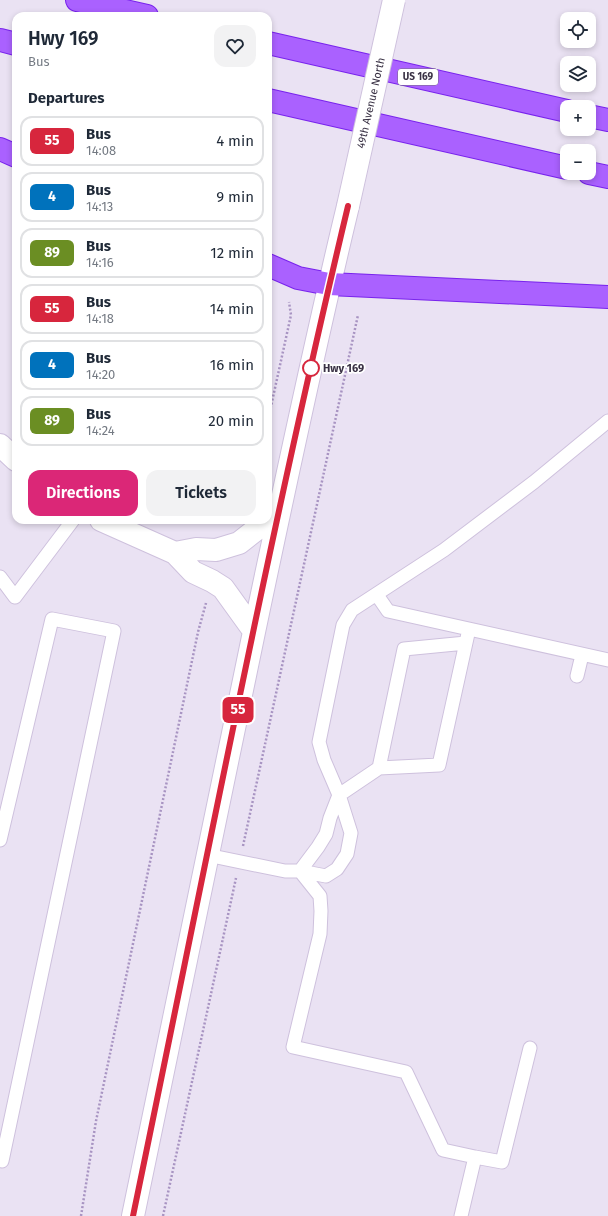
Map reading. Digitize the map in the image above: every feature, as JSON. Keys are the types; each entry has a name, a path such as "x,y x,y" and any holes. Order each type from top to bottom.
{"highway":[{"path":"77,0 130,12"},
{"path":"0,40 12,43"},
{"name":"US 169","path":"272,44 560,109"},
{"path":"272,101 560,166"},
{"path":"596,117 608,120"},
{"path":"0,149 12,154"},
{"path":"596,174 608,177"},
{"path":"272,268 298,278 329,284 608,297"}],"street":[{"name":"49th Avenue North","path":"272,514 348,206 394,0"},
{"path":"0,445 12,456"},
{"path":"110,524 175,554 193,572 223,588 254,631"},
{"path":"175,554 196,549 216,550 239,543 263,524"},
{"name":"49th Avenue North","path":"133,1216 254,631 270,524"}],"lane":[{"path":"207,855 286,871 300,871 326,876 337,869 347,854 350,833 339,795 324,760 319,742 343,625 352,610 429,561 534,482 608,421"},
{"path":"0,577 15,597 70,524"},
{"path":"377,595 388,611 608,660"},
{"path":"0,840 52,619 114,631 4,1153 2,1161 0,1160"},
{"path":"300,871 326,834 330,818 339,795 379,768 439,765 469,629"},
{"path":"379,768 404,649 466,643"},
{"path":"577,676 582,655"},
{"path":"300,871 320,896 321,911 320,934 293,1047 406,1072 443,1150 502,1162 530,1048"},
{"path":"462,1216 475,1157"}],"path":[{"path":"272,402 291,315 289,302"},
{"path":"164,1216 358,314"},
{"path":"81,1216 96,1121 198,632 212,581"}],"bus line":[{"name":"55","path":"133,1216 278,519 329,284 348,206"}],"place":[{"name":"Hwy 169","path":"311,368"}]}
